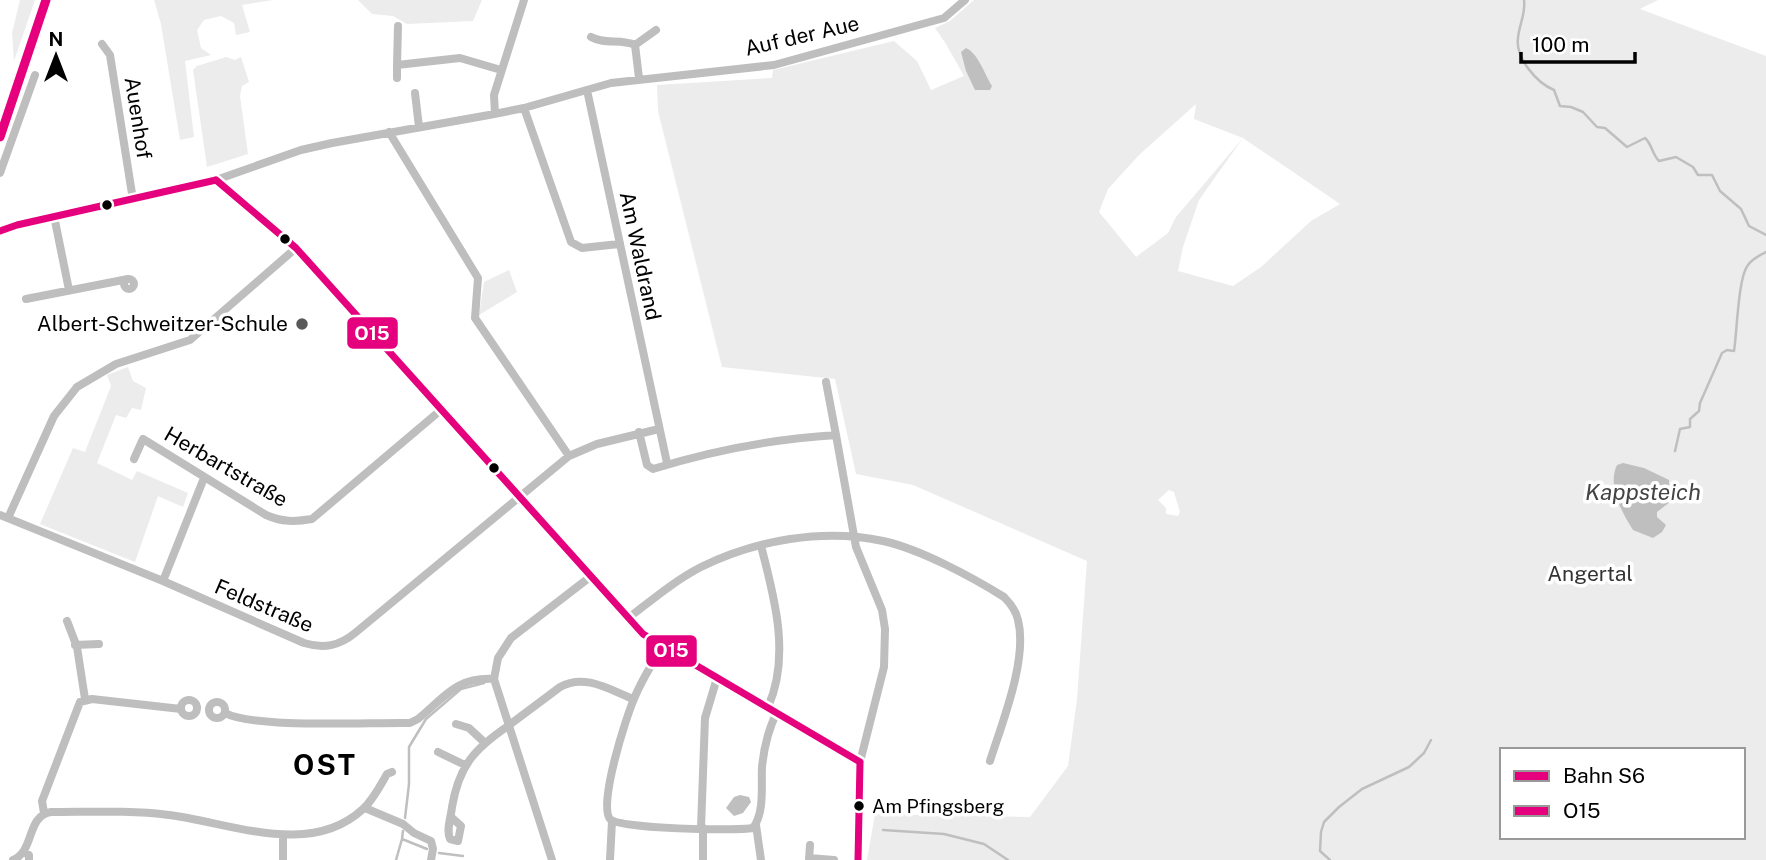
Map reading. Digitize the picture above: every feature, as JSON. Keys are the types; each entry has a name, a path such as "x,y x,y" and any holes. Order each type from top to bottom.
{"street":[{"path":"495,114 493,100 524,0"},
{"name":"Auf der Aue","path":"0,231 54,216 216,180 301,150 524,108 611,83 774,65 944,18 965,0"},
{"path":"397,78 398,26"},
{"path":"635,45 656,30"},
{"path":"591,37 598,41 628,41 635,45"},
{"name":"Auenhof","path":"102,44 110,55 133,200"},
{"path":"635,45 639,78"},
{"path":"397,65 460,58 501,70"},
{"path":"0,173 35,75"},
{"name":"Am Waldrand","path":"587,90 667,463"},
{"path":"415,93 419,127"},
{"path":"524,108 571,242 582,248 619,244"},
{"path":"389,132 478,278 475,318 569,456"},
{"path":"216,180 296,248 643,634 860,762"},
{"path":"54,216 69,290"},
{"path":"4,516 54,416 77,387 116,364 190,340 296,248"},
{"path":"26,299 128,279"},
{"path":"826,382 854,538 882,610 886,648 884,667 860,762 858,860"},
{"name":"Herbartstraße","path":"134,459 143,439 274,519 292,522 312,519 442,409"},
{"name":"Feldstraße","path":"4,516 163,581 304,643 328,647 348,639 569,456 597,444 659,429"},
{"path":"639,432 649,468 761,442 836,435"},
{"path":"163,581 204,478"},
{"path":"627,619 663,590 702,567 761,546 812,537 854,538 883,541 910,550 995,591 1011,604 1019,621 1017,666 990,761"},
{"path":"761,546 774,597 778,631 776,673 768,707"},
{"path":"552,860 494,679 495,664 506,643 590,577"},
{"path":"67,621 77,647 85,699"},
{"path":"75,645 99,644"},
{"path":"662,647 629,711 612,770 606,804 607,814 612,821 620,824 659,828 749,829 756,825"},
{"path":"703,860 705,718 717,678"},
{"path":"44,813 42,801 75,709 85,699 181,709 183,703 189,700 216,718 225,713 235,718 279,722 410,723 461,683 473,679 494,679"},
{"path":"451,817 456,789 465,765 484,742 560,687 571,682 589,682 634,699"},
{"path":"761,860 756,825 761,805 762,764 767,732 777,712"},
{"path":"456,723 469,729 484,742"},
{"path":"438,752 465,765"},
{"path":"13,860 26,856 37,818 44,813 166,814 283,835 318,834 338,827 365,808 387,774 392,772"},
{"path":"365,808 403,824 431,841 431,860"},
{"path":"610,860 612,821"},
{"path":"283,835 283,860"},
{"path":"810,845 809,859 834,860"}],"green space":[{"path":"20,0 35,0 14,61 12,33"},
{"path":"154,0 273,0 242,5 250,32 236,35 234,23 221,16 204,20 197,30 201,48 211,55 185,61 194,137 180,140 161,24"},
{"path":"358,0 482,0 473,21 407,24 393,16 372,14"},
{"name":"Angertal","path":"974,0 1658,0 1640,9 1766,56 1766,860 867,860 875,814 1030,817 1068,766 1077,699 1087,561 913,485 856,474 835,379 722,367 658,111 657,85 772,78 773,70 894,41 917,61 931,90 964,76 935,28 950,21","holes":["1196,104 1194,119 1243,138 1176,217 1168,233 1136,257 1099,212 1108,189 1139,155","1243,138 1340,204 1311,221 1261,267 1233,286 1178,271 1199,200","1169,490 1174,492 1180,512 1178,516 1166,514 1166,508 1158,500"]},
{"path":"226,57 235,60 241,57 249,82 242,86 240,96 248,154 207,167 193,70 197,66"},
{"path":"509,270 517,292 479,315 484,282"},
{"path":"128,367 133,381 146,388 141,410 132,408 126,418 116,415 97,463 132,480 137,471 188,493 183,507 158,496 135,562 40,524 73,448 85,452 111,386 107,375"}],"water":[{"path":"966,48 981,65 992,86 990,90 975,90 961,52"},
{"name":"Kappsteich","path":"1623,463 1644,468 1669,480 1670,502 1657,512 1657,517 1666,525 1662,532 1653,538 1633,530 1620,507 1614,473 1617,465"},
{"path":"734,797 749,797 751,802 743,813 734,816 726,808"}],"waterway":[{"path":"1524,0 1518,38 1520,54 1534,76 1554,90 1560,106 1583,112 1597,127 1605,128 1627,147 1645,138 1659,161 1676,157 1693,167 1698,175 1712,175 1720,191 1741,209 1749,226 1766,235"},
{"path":"1675,451 1680,429 1690,427 1690,419 1699,411 1722,353 1727,350 1734,351 1745,271 1756,257 1766,252"},
{"path":"405,818 409,747 426,719 461,689 484,683"},
{"path":"1330,860 1320,851 1324,822 1362,789 1409,767 1424,753 1431,740"},
{"path":"883,830 944,834 984,844 1008,860"},
{"path":"402,839 403,831"},
{"path":"396,860 402,839 427,849"},
{"path":"439,853 463,856"}],"rail line":[{"name":"S6","path":"0,137 46,0"}],"transit line":[{"name":"O15","path":"216,180 296,248 643,634 860,762"},
{"name":"O15","path":"0,231 216,180"},
{"name":"O15","path":"858,860 860,762"}],"place":[{"name":"Albert-Schweitzer-Schule","path":"302,324"},
{"name":"Am Pfingsberg","path":"859,806"}],"district":[{"name":"OST","path":"325,765"}]}
